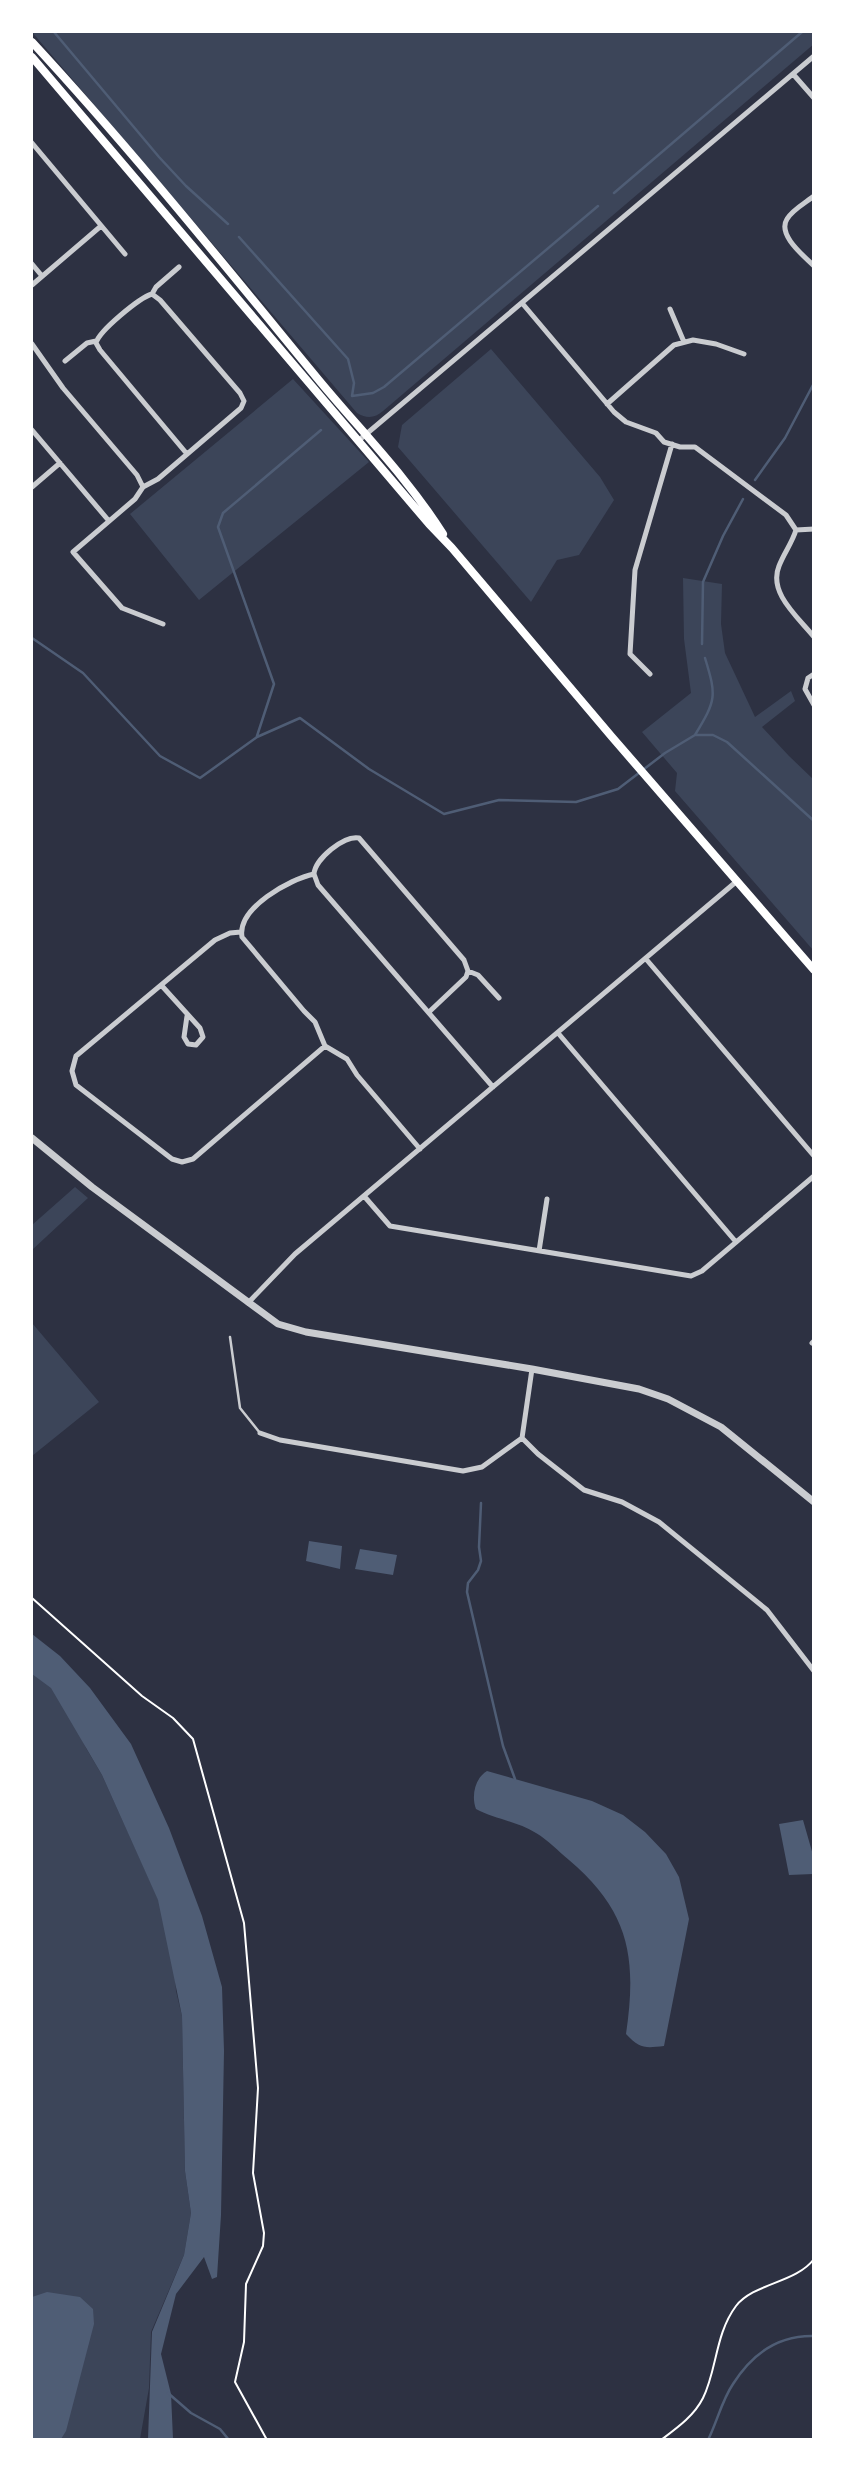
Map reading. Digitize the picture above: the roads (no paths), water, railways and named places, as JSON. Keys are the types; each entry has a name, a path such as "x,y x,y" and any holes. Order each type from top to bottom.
{"main road":[{"path":"32,42 168,198 362,438"},
{"path":"32,57 362,438 408,485 452,548 814,970"}],"street":[{"path":"362,438 814,56"},
{"path":"793,74 814,98"},
{"path":"32,143 125,254"},
{"path":"814,196 788,217 785,227 787,236 814,267"},
{"path":"32,285 101,226"},
{"path":"32,264 42,276"},
{"path":"179,267 156,287 152,294 143,298 99,335 96,341 100,351 187,454"},
{"path":"152,294 160,300 244,401 241,408 155,481 143,487 135,499 74,552 122,608 163,624"},
{"path":"522,303 607,404 626,422 656,433 664,442 695,447 786,515 796,530 775,581 779,594 814,637"},
{"path":"670,309 684,342"},
{"path":"607,404 674,345 693,340 716,344 744,354"},
{"path":"65,361 87,343 96,341"},
{"path":"32,344 63,388 137,475 143,487"},
{"path":"32,430 109,521"},
{"path":"650,674 630,654 635,570 672,444"},
{"path":"32,487 60,463"},
{"path":"796,530 814,529"},
{"path":"814,674 805,685 806,694 814,705"},
{"path":"494,1087 318,885 314,874 317,864 342,840 359,838 464,960 468,971 478,975 499,999"},
{"path":"314,874 304,876 270,894 245,916 241,932 243,940 315,1022 324,1046 347,1059 357,1075 420,1149"},
{"path":"248,1303 295,1254 737,881"},
{"path":"241,932 230,933 215,940 76,1056 72,1071 76,1085 172,1158 182,1162 193,1159 324,1046"},
{"path":"646,959 814,1156"},
{"path":"429,1012 462,982 468,971"},
{"path":"162,986 203,1033 202,1041 196,1045 188,1044 184,1037 187,1016"},
{"path":"558,1033 736,1242"},
{"path":"32,1138 92,1187 248,1303 272,1320 291,1329 609,1382 668,1399 721,1427 814,1502"},
{"path":"364,1196 390,1226 691,1276 702,1271 814,1177"},
{"path":"539,1251 547,1199"},
{"path":"260,1433 280,1440 463,1471 482,1467 522,1438 532,1368"},
{"path":"522,1438 584,1490 622,1502 659,1522 767,1610 814,1671"}],"lane":[{"path":"230,1337 240,1408 260,1433"}],"waterway":[{"path":"54,32 159,157 228,224"},
{"path":"614,193 802,32"},
{"path":"239,237 348,359 354,383 352,396 373,393 384,387 598,206"},
{"path":"755,480 785,438 814,383"},
{"path":"257,736 274,684 218,527 223,513 321,430"},
{"path":"702,644 703,582 743,499"},
{"path":"32,638 83,673 160,756 200,778 257,737 300,718 369,769 444,814 499,800 576,802 618,789 665,753 695,735 713,735 727,742 814,821"},
{"path":"695,735 711,706 713,690 705,658"},
{"path":"481,1503 481,1561 468,1583 467,1592 503,1746 515,1779"},
{"path":"708,2440 729,2390 757,2355 788,2339 814,2336"},
{"path":"168,2393 191,2413 220,2429 229,2440"}]}
